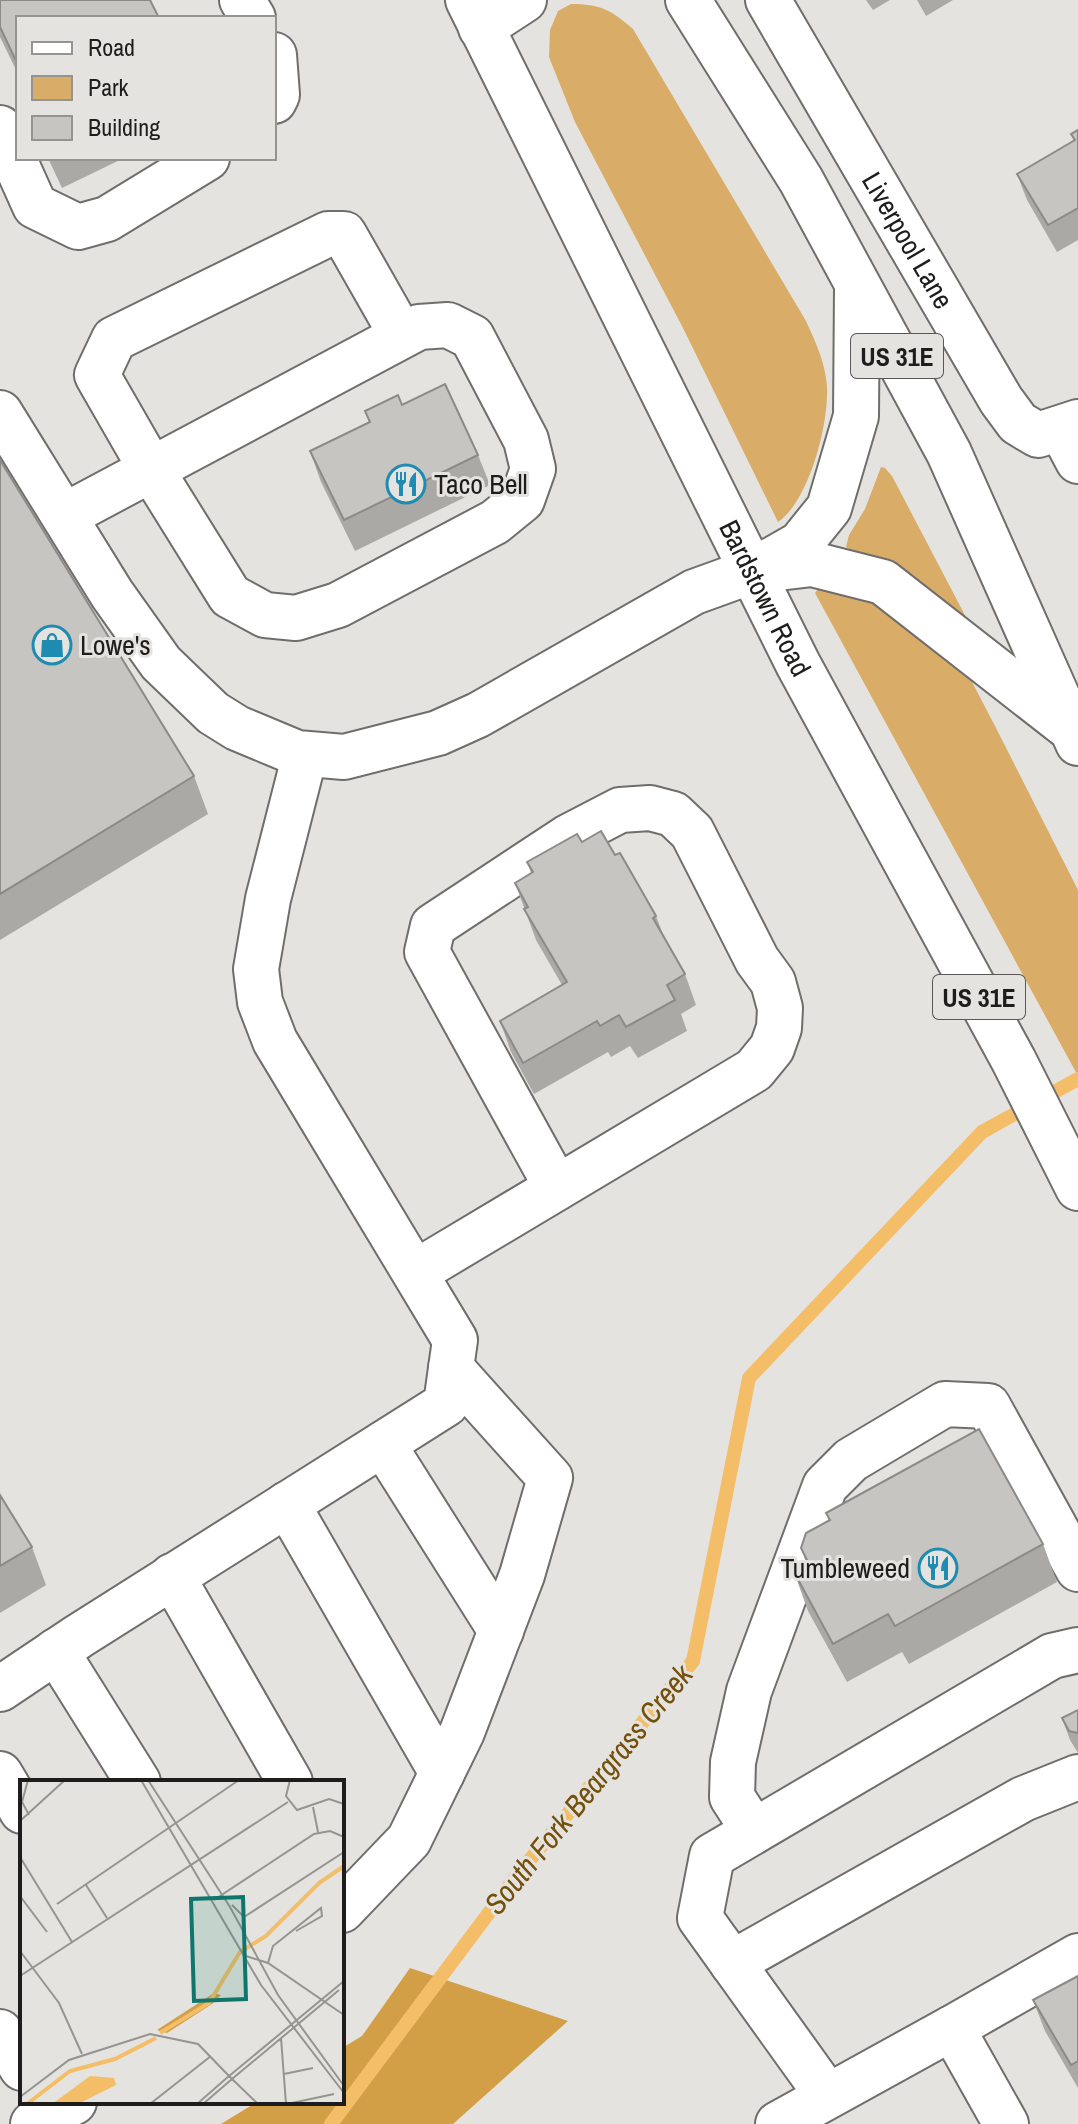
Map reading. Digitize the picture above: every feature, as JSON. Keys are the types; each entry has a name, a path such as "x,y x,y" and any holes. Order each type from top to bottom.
{"main road":[{"path":"474,14 524,0"},
{"name":"US 31E","path":"688,0 801,180 949,453 1075,736"},
{"name":"Liverpool Lane","path":"768,0 1001,400 1018,423 1038,435 1072,438"},
{"name":"Bardstown Road","path":"474,14 798,664 1014,1061 1078,1188"},
{"path":"0,128 35,206 78,227 107,219 204,160"},
{"path":"64,516 151,469 419,327 448,325 472,337 526,440 533,469 522,500 495,522 351,598 296,618 265,615 230,596 151,469 97,375 114,339 328,234 344,234 402,336"},
{"path":"0,413 112,594 161,663 213,713 237,728 305,754 344,757 438,733 478,715 694,592 752,571 800,544 829,508 856,416 857,282"},
{"path":"752,571 812,564 883,582 1075,736"},
{"path":"0,1689 172,1576 446,1404 455,1340 275,1041 260,1002 256,969 268,899 305,754"},
{"path":"416,1272 557,1188 754,1070 772,1048 779,1028 780,1008 773,982 757,960 692,832 673,814 650,808 620,810 568,837 433,926 427,952 557,1188"},
{"path":"346,1893 409,1840 442,1773 462,1732 522,1575 550,1478 451,1368"},
{"path":"754,1831 732,1797 733,1762 749,1691 825,1486 851,1460 945,1404 988,1406 1078,1569"},
{"path":"383,1444 501,1631"},
{"path":"287,1504 442,1773"},
{"path":"172,1576 289,1780"},
{"path":"827,2095 700,1918 712,1856 1052,1656 1078,1650"},
{"path":"56,1651 137,1780"},
{"path":"0,1774 20,1808"},
{"path":"732,1963 1023,1799 1078,1777"},
{"path":"778,2124 1078,1956"},
{"path":"952,2028 1006,2124"},
{"path":"0,2032 20,2065"}],"green space":[{"path":"571,4 605,9 633,29 806,321 817,345 827,386 821,439 799,497 778,522 683,328 575,122 549,57 550,30 558,11"},
{"path":"881,467 892,476 968,621 846,547"},
{"path":"822,583 869,595 945,648 971,680 995,726 1078,890 1078,1076 815,593"}],"shaded area":[{"path":"410,1968 568,2021 453,2124 221,2124 254,2104 344,2104 344,2047 362,2036"}],"building":[{"path":"0,0 150,0 158,16 16,16 16,61 0,27"},
{"path":"1078,130 1078,208 1048,225 1017,174 1075,140 1071,134"},
{"path":"445,384 478,455 344,520 310,451 370,422 365,411 398,395 402,405"},
{"name":"Lowe's","path":"0,460 194,776 0,894"},
{"path":"601,831 615,855 620,853 685,974 667,985 675,1000 626,1027 619,1015 600,1026 597,1021 523,1063 500,1021 567,982 524,909 528,907 515,883 533,872 527,862 577,834 582,842"},
{"name":"Tumbleweed","path":"979,1429 1043,1544 895,1626 888,1614 833,1644 794,1572 809,1564 801,1548 806,1533 830,1520 826,1513"},
{"path":"0,1495 32,1547 0,1566"},
{"path":"1078,1710 1078,1733 1069,1731 1062,1718"},
{"path":"1078,1976 1078,2061 1071,2065 1033,2000"}],"waterway":[{"name":"South Fork Beargrass Creek","path":"331,2124 515,1878 693,1661 749,1378 982,1132 1078,1079"}],"place":[{"name":"Taco Bell","path":"406,484"},
{"name":"Lowe's","path":"52,645"},
{"name":"Tumbleweed","path":"938,1568"}]}
